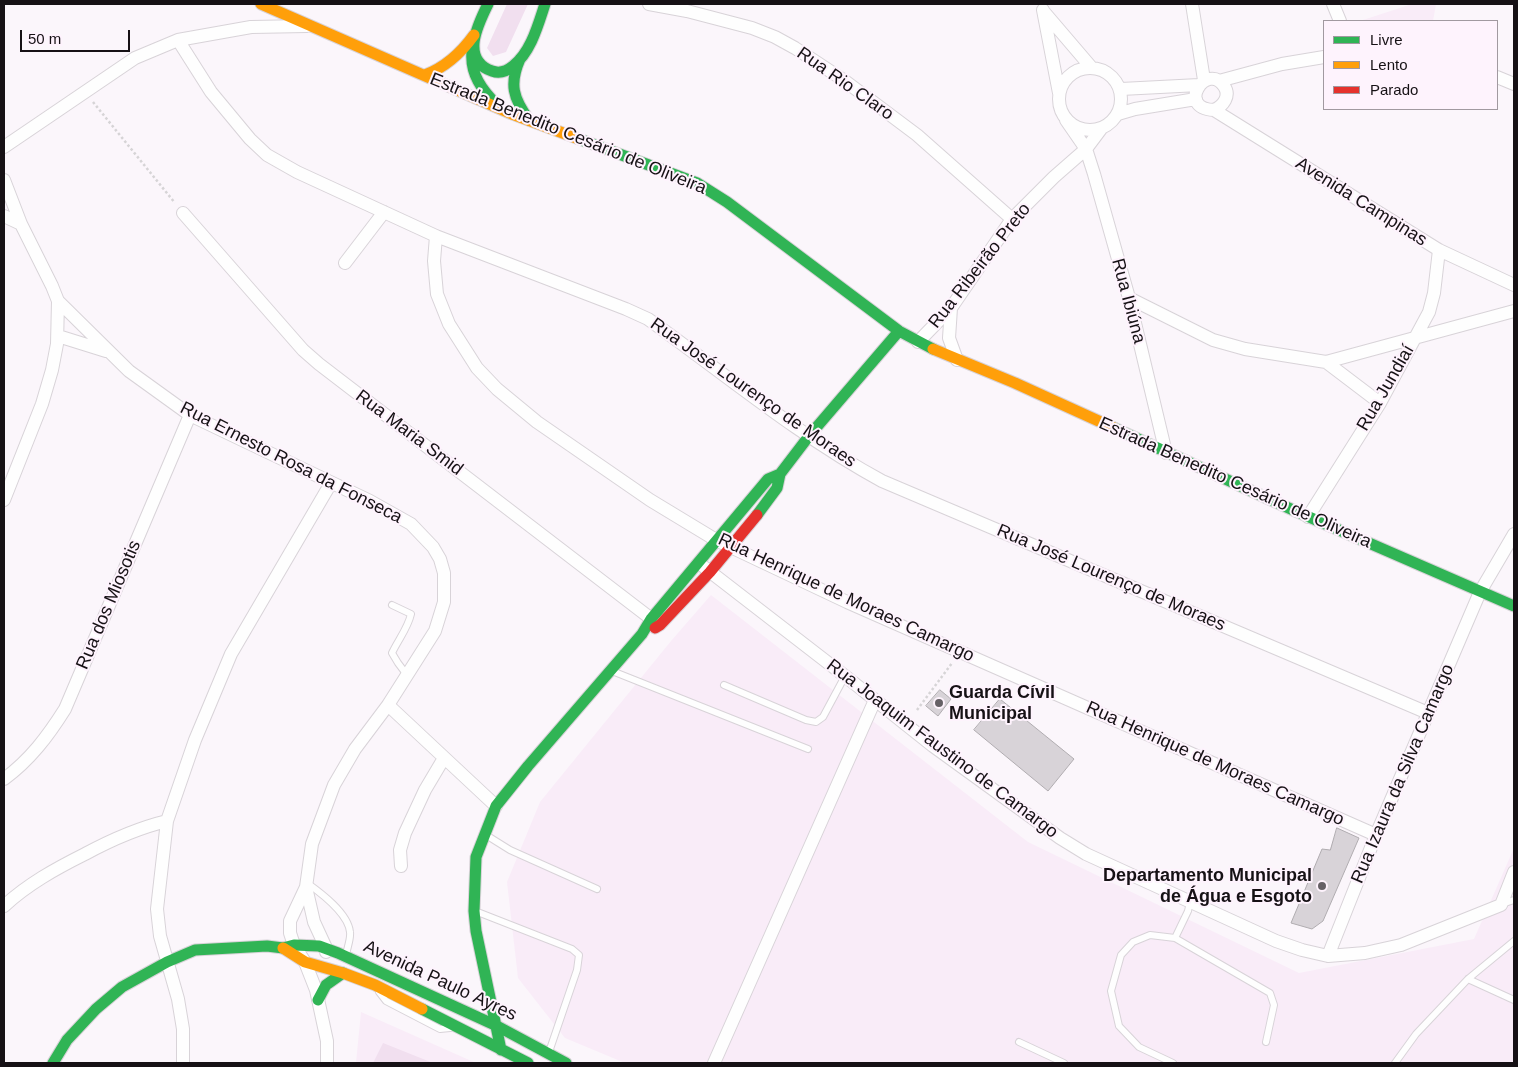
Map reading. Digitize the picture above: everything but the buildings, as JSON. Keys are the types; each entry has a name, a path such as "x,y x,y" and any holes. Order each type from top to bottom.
{"main road":[{"name":"Estrada Benedito Cesário de Oliveira","path":"261,4 502,109 697,183 727,202 899,331 918,342 956,360 1015,383 1308,517 1514,606"},
{"path":"488,4 477,31 470,62 474,76 493,101 502,109"},
{"path":"529,120 520,109 513,92 512,79 520,59 532,38 545,4"},
{"path":"425,76 443,66 457,55 477,31"},
{"path":"473,47 477,60 485,69 496,73 509,70"},
{"path":"457,90 481,86 499,78 520,59"},
{"path":"501,1050 476,931 474,911 476,857 496,806 642,634 710,572 777,488 780,474 809,436 899,331"},
{"path":"656,622 716,540 768,480 780,474"},
{"name":"Avenida Paulo Ayres","path":"53,1063 67,1040 96,1009 122,986 167,962 195,950 267,946 326,948 497,1026 566,1063"},
{"name":"Avenida Paulo Ayres","path":"305,962 375,985 528,1063"},
{"path":"317,995 326,985 343,973"},
{"path":"459,1010 481,999 488,985"}],"street":[{"name":"Rua Rio Claro","path":"649,4 688,11 752,28 795,48 845,81 917,135 1012,219"},
{"path":"1118,114 1134,109 1151,108 1196,99 1195,92 1201,82 1192,4"},
{"path":"1333,4 1340,20"},
{"path":"1041,7 1091,67"},
{"path":"1041,7 1059,94 1060,108 1066,120 1076,127 1089,130 1101,128 1111,123 1118,114 1122,102 1121,90 1114,78 1104,70 1091,67 1080,69 1070,75 1062,84 1059,94"},
{"path":"4,147 135,58 178,40 251,27 313,26"},
{"name":"Rua José Lourenço de Moraes","path":"178,40 211,92 250,139 267,155 297,172 436,236 648,319 809,436 849,463 882,481 1428,714"},
{"path":"1219,81 1282,64 1323,57"},
{"path":"1498,77 1514,84"},
{"path":"1121,90 1201,82 1212,79 1219,81 1224,86 1227,94 1225,101 1214,110"},
{"name":"Avenida Campinas","path":"1196,99 1200,106 1206,110 1214,110 1439,250 1514,285"},
{"name":"Rua Ibiúna","path":"1066,120 1086,149 1129,298 1166,453"},
{"path":"1086,149 1101,128"},
{"name":"Rua Ribeirão Preto","path":"918,342 951,308 1012,219 1054,177 1086,149"},
{"path":"4,180 21,224 58,301 58,336 52,370 42,404 4,500"},
{"path":"345,263 384,212"},
{"name":"Rua Maria Smid","path":"183,213 303,350 319,364 656,622"},
{"path":"4,216 21,224"},
{"name":"Rua Henrique de Moraes Camargo","path":"436,236 434,261 437,294 449,324 478,368 498,389 537,422 650,500 716,540 847,602 1376,835"},
{"name":"Rua Jundiaí","path":"1308,517 1380,403 1428,312 1434,293 1439,250"},
{"path":"1129,298 1213,340 1245,349 1326,362 1514,311"},
{"name":"Rua Ernesto Rosa da Fonseca","path":"58,301 129,371 190,415 370,501 411,524 433,547 440,559 444,573 444,602 435,631 388,705 355,748 334,785 312,844 307,885 314,922 326,948 326,969 317,995"},
{"path":"951,308 949,338 956,360"},
{"name":"Rua Ernesto Rosa da Fonseca","path":"58,336 109,351"},
{"path":"1326,362 1380,403"},
{"name":"Rua dos Miosotis","path":"4,779 20,767 45,740 65,709 190,415"},
{"path":"183,1063 182,1029 178,999 160,936 157,909 167,821 195,740 231,654 332,483"},
{"name":"Rua Izaura da Silva Camargo","path":"1328,956 1376,835 1480,592 1514,534"},
{"name":"Rua Joaquim Faustino de Camargo","path":"698,563 933,746 1060,838 1086,854 1276,941 1328,956 1365,953 1401,945 1501,905"},
{"path":"714,1063 875,700"},
{"path":"388,705 496,806"},
{"path":"401,866 400,850 405,833 425,790 444,758"},
{"path":"4,906 38,879 57,868 116,838 167,821"},
{"path":"1501,905 1514,872"},
{"name":"Rua Ernesto Rosa da Fonseca","path":"307,885 290,921 289,946 305,962 317,995 327,1040 327,1063"}],"lane":[{"path":"392,605 411,614 409,622 398,638 392,653 408,675"},
{"path":"611,671 808,748"},
{"path":"724,685 806,720 816,722 823,717 845,676"},
{"path":"485,834 510,850 597,889"},
{"path":"307,885 331,901 344,918 350,932 346,956"},
{"name":"Rua Joaquim Faustino de Camargo","path":"1501,905 1514,900"},
{"path":"1175,938 1188,911 1190,902"},
{"path":"474,911 572,949 579,955 577,970 549,1054"},
{"path":"1173,1063 1139,1047 1119,1026 1111,991 1121,955 1133,942 1150,935 1175,938 1270,993 1274,1005 1266,1042"},
{"path":"1395,1063 1416,1034 1468,979 1514,941"},
{"path":"1468,979 1514,1000"},
{"path":"1019,1042 1064,1063"}],"path":[{"path":"84,91 183,213"},
{"path":"917,710 945,672"}],"shaded area":[{"path":"507,4 528,4 506,52 493,56 487,48"},
{"path":"1412,4 1436,4 1433,20 1363,20"},
{"path":"711,595 1028,842 1299,973 1474,939 1514,848 1514,1063 625,1063 565,1038 518,978 507,882 540,802 671,641"},
{"path":"361,1012 476,1063 356,1063"},
{"path":"383,1043 433,1063 373,1063"}],"traffic: fast":[{"path":"488,4 476,31 474,50 476,59 482,66 498,72 511,68 525,53 540,21 545,4"},
{"path":"472,52 473,67 478,81 497,105"},
{"path":"520,59 515,76 514,91 519,105 529,120"},
{"path":"579,139 697,183 727,202 899,331 933,349"},
{"path":"757,515 777,488 780,474 809,436 899,331"},
{"path":"1114,428 1293,510 1514,606"},
{"path":"501,1050 476,931 474,911 476,857 496,806 642,634 651,619 768,479 780,474"},
{"path":"53,1063 67,1040 96,1009 122,987 167,962 195,950 267,946 283,948 294,945 319,946 338,953 497,1026 566,1063"},
{"path":"318,1000 326,985 343,973"},
{"path":"422,1009 528,1063"}],"traffic: slow":[{"path":"261,4 512,114 579,139"},
{"path":"425,75 440,68 452,59 474,35"},
{"path":"933,349 1015,383 1114,428"},
{"path":"283,948 305,962 375,985 422,1009"}],"traffic: jam":[{"path":"655,628 710,572 757,515"}],"place":[{"name":"Guarda Cívil Municipal","path":"939,703"},
{"name":"Departamento Municipal de Água e Esgoto","path":"1322,886"}]}
